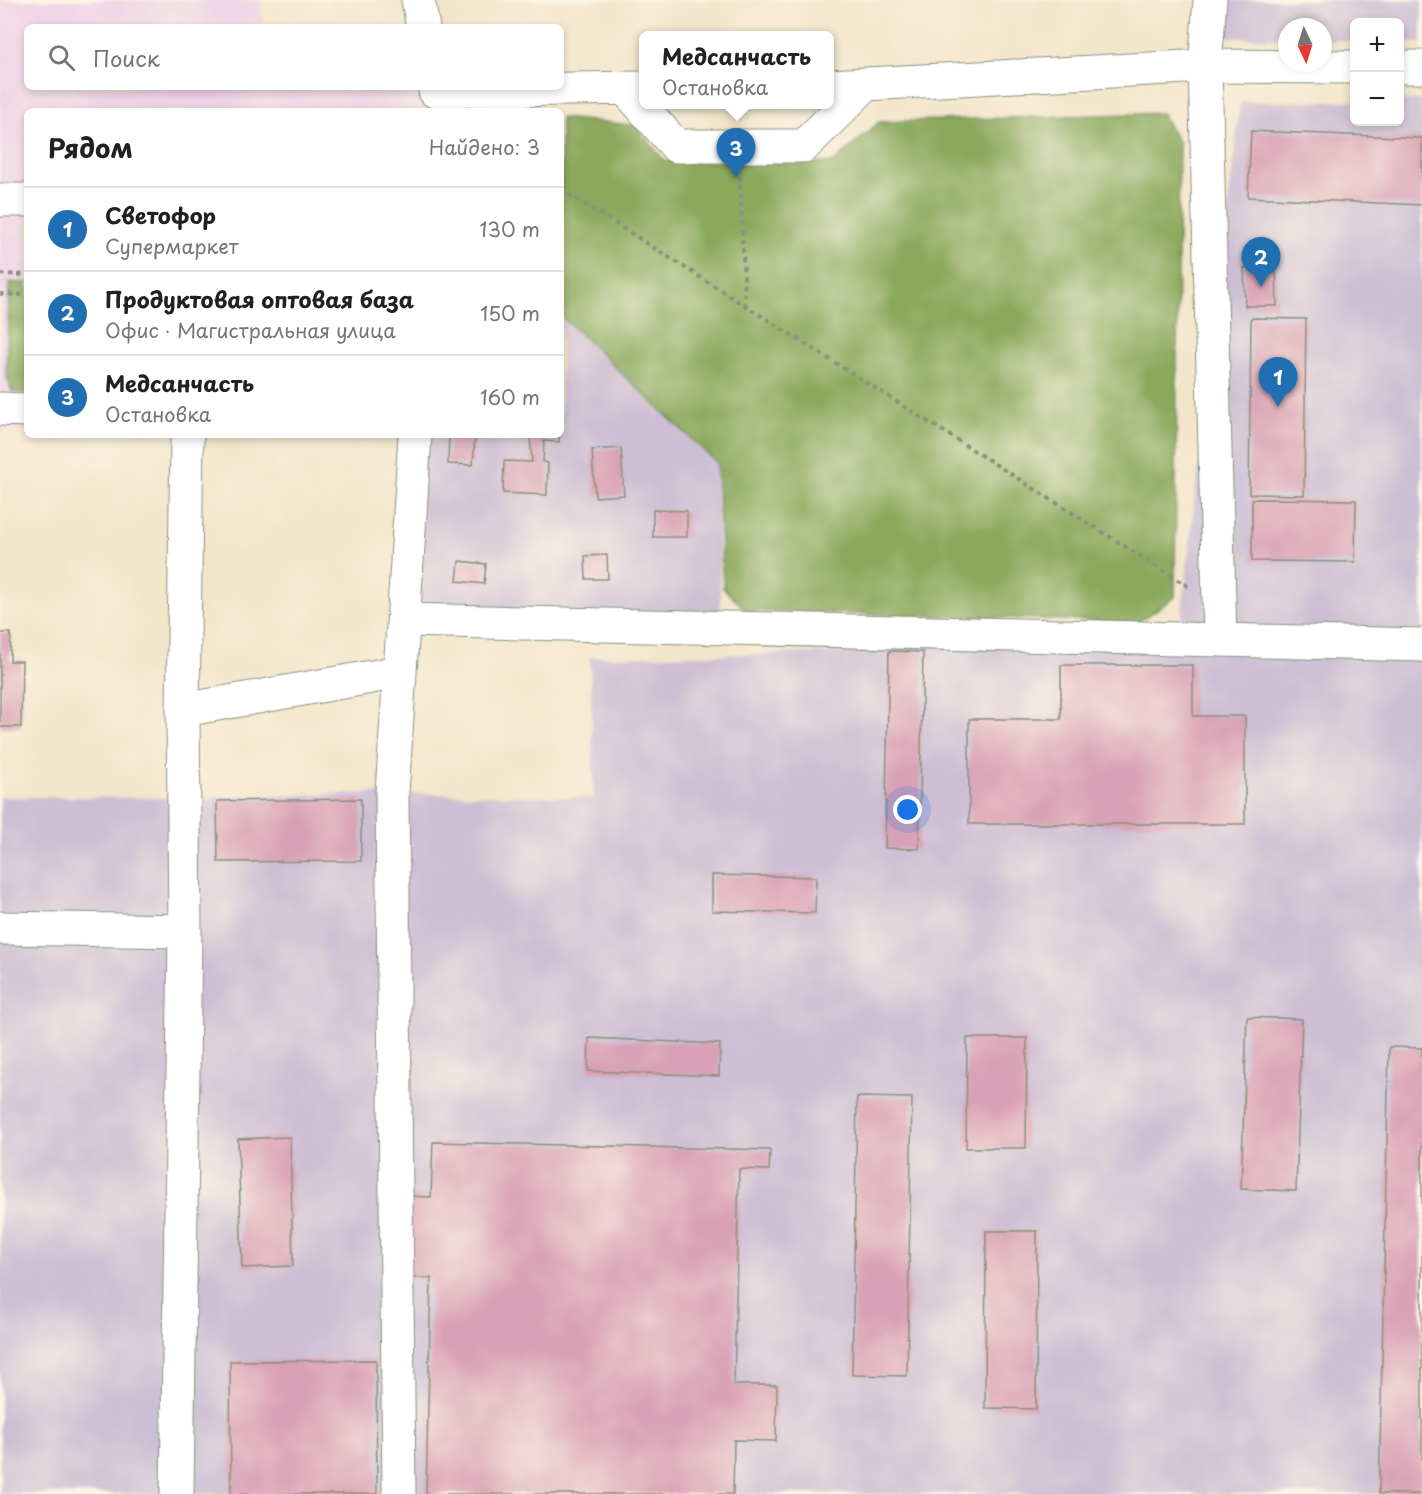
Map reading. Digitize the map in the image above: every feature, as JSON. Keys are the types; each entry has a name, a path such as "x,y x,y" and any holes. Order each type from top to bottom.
{"street":[{"path":"418,0 422,24"},
{"path":"1210,0 1205,66 1220,640"},
{"path":"834,86 1205,66 1350,67"},
{"path":"1404,67 1422,67"},
{"path":"649,109 676,146 804,146 864,86"},
{"path":"435,96 634,88"},
{"path":"0,200 24,200"},
{"path":"0,409 24,410"},
{"path":"177,1494 185,931 183,710 187,438"},
{"path":"399,1494 392,793 415,438"},
{"path":"404,620 1422,645"},
{"path":"183,710 400,672"},
{"path":"0,928 185,931"}],"path":[{"path":"739,146 745,307"},
{"path":"564,191 1220,606"},
{"path":"0,274 24,275"},
{"path":"0,294 24,294"}],"shaded area":[{"path":"0,0 260,0 262,24 24,24 24,90 435,91 433,108 24,108 24,431 0,430"},
{"path":"1212,0 1422,0 1422,43 1404,42 1404,18 1350,18 1350,41 1332,40 1332,18 1278,18 1278,39 1212,37"},
{"path":"1404,100 1422,100 1422,645 1179,639 1240,102 1350,101 1350,126 1404,126"},
{"path":"564,319 717,464 721,627 405,620 416,438 564,438"},
{"path":"876,636 1422,648 1422,1494 0,1494 0,797 185,798 392,793 594,798 590,657 875,652"}],"green space":[{"path":"1161,113 1179,143 1175,597 1138,622 747,611 723,588 717,463 564,319 564,118 634,125 665,161 833,163 879,122"},
{"path":"9,282 24,283 24,393 12,392 6,374"}],"building":[{"path":"1251,131 1422,138 1422,205 1248,197"},
{"path":"1276,267 1277,306 1245,306 1244,268"},
{"path":"1251,318 1306,319 1304,495 1249,494"},
{"path":"449,438 475,438 473,465 448,464"},
{"path":"530,438 559,438 559,442 544,441 543,462 548,463 547,495 503,493 504,461 532,462"},
{"path":"621,448 624,495 595,497 592,450"},
{"path":"1252,499 1356,500 1355,562 1252,561"},
{"path":"653,510 687,511 687,537 653,537"},
{"path":"607,555 608,579 586,579 585,556"},
{"path":"459,561 486,564 484,584 457,581"},
{"path":"0,633 11,633 10,661 22,661 21,727 0,727"},
{"path":"889,651 923,652 919,849 885,848"},
{"path":"1061,665 1193,665 1193,716 1245,716 1245,824 969,824 969,719 1061,719"},
{"path":"361,799 361,861 218,862 217,801"},
{"path":"712,875 816,877 815,913 712,911"},
{"path":"1247,1017 1302,1019 1296,1191 1241,1189"},
{"path":"589,1038 720,1044 719,1076 588,1071"},
{"path":"967,1038 1027,1038 1026,1148 966,1148"},
{"path":"1389,1047 1422,1048 1422,1494 1379,1494"},
{"path":"857,1097 912,1098 907,1376 852,1375"},
{"path":"290,1137 293,1266 242,1268 238,1139"},
{"path":"433,1142 770,1150 769,1170 739,1169 734,1385 777,1385 776,1441 734,1440 733,1494 426,1494 431,1278 406,1278 408,1196 431,1197"},
{"path":"986,1231 1037,1231 1036,1409 985,1408"},
{"path":"376,1360 377,1494 231,1494 230,1361"}],"place":[{"name":"Медсанчасть","path":"736,178"},
{"name":"Продуктовая оптовая база","path":"1261,287"},
{"name":"Светофор","path":"1278,407"}]}
